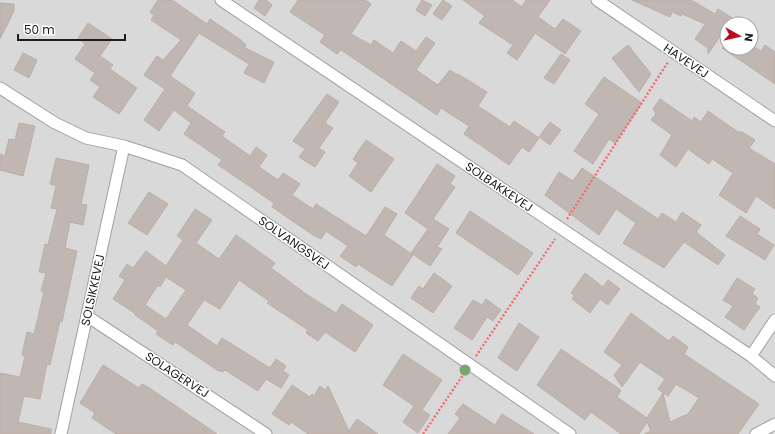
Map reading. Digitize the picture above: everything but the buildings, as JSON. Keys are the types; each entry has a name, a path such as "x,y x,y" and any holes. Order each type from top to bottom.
{"street":[{"name":"SOLBAKKEVEJ","path":"222,0 750,356 775,376"},
{"name":"HAVEVEJ","path":"596,0 775,121"},
{"name":"SOLVANGSVEJ","path":"0,88 55,123 80,135 124,146 182,165 570,434"},
{"name":"SOLSIKKEVEJ","path":"61,434 124,146"},
{"name":"SOLAGERVEJ","path":"87,316 266,434"},
{"path":"750,356 775,320"},
{"path":"756,434 775,424"}],"path":[{"path":"423,434 561,229 674,53"}],"shaded area":[{"path":"0,0 775,0 775,434 0,434"}]}
